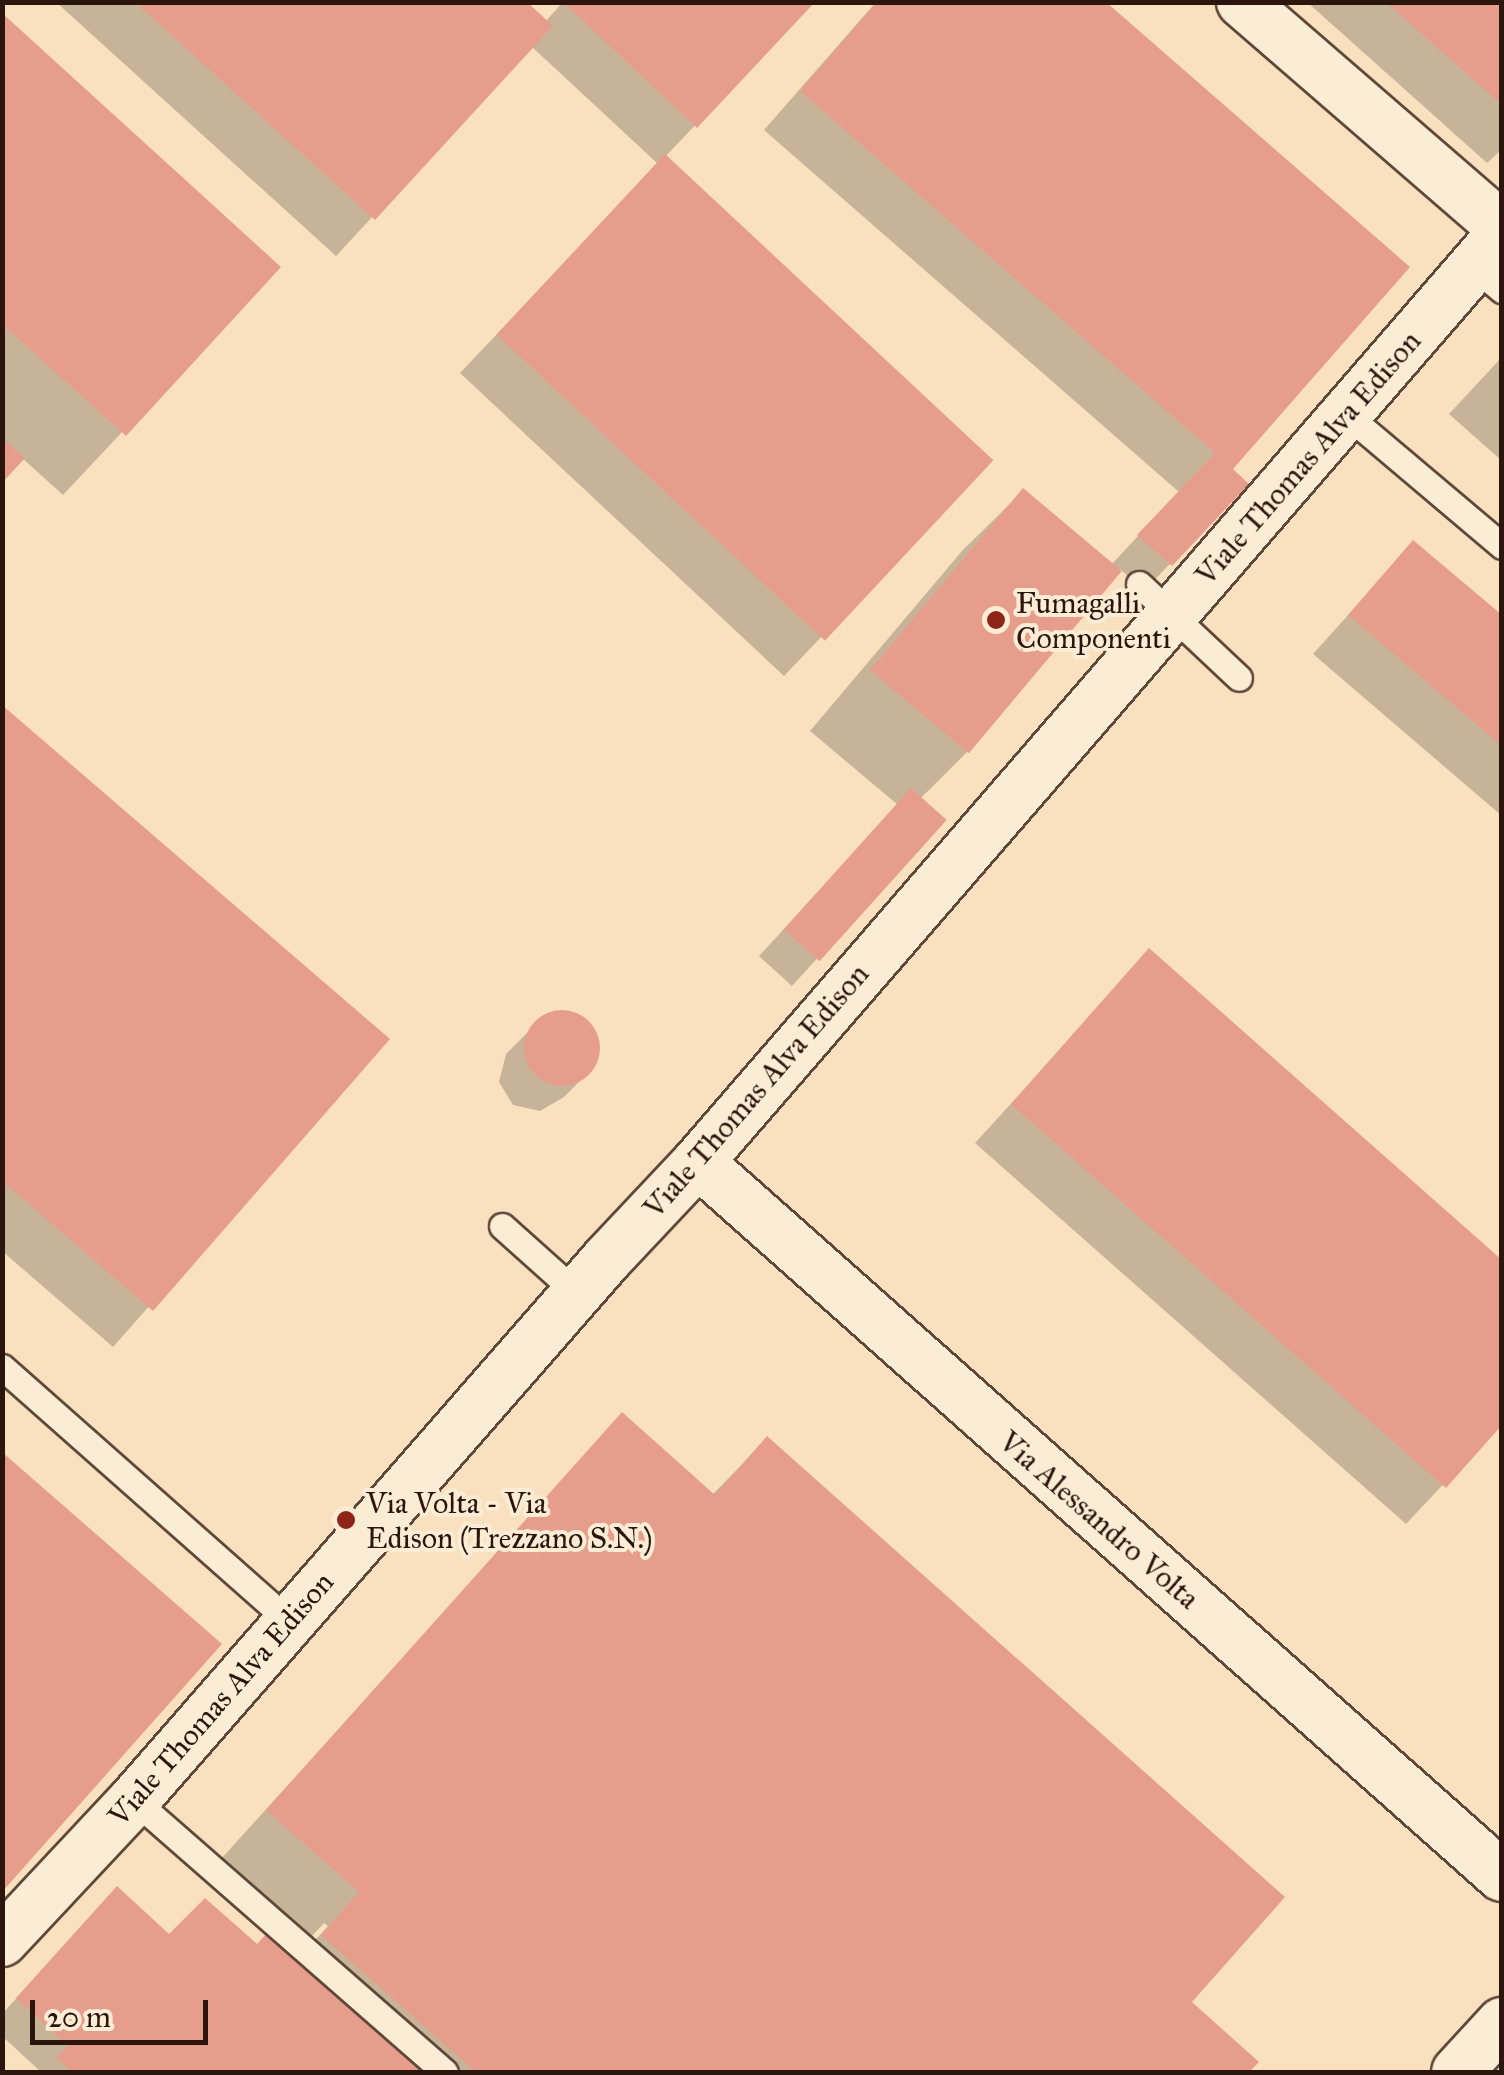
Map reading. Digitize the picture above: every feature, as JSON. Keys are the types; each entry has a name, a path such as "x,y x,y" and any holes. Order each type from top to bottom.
{"street":[{"path":"1242,2 1494,254"},
{"name":"Viale Thomas Alva Edison","path":"2,1942 134,1800 698,1162 1156,600 1347,415 1494,254"},
{"name":"Via Alessandro Volta","path":"698,1162 1502,1876"},
{"path":"1457,2072 1502,2023"}],"lane":[{"path":"1347,415 1502,546"},
{"path":"1156,600 1239,678"},
{"path":"502,1226 578,1294"},
{"path":"2,1367 290,1622"},
{"path":"134,1800 445,2072"}],"building":[{"path":"135,2 527,2 553,26 375,220"},
{"path":"563,2 815,2 697,128"},
{"path":"877,2 1106,2 1410,267 1233,469 1249,484 1172,566 1137,535 1215,453 800,91"},
{"path":"1386,2 1502,2 1502,105 1441,51"},
{"path":"2,13 281,267 126,436 2,324"},
{"path":"665,154 993,460 825,641 497,335"},
{"path":"2,438 25,458 2,483"},
{"name":"Fumagalli Componenti","path":"1023,488 1122,571 969,753 870,670"},
{"path":"1413,540 1502,615 1502,746 1348,615"},
{"path":"2,705 390,1039 153,1311 2,1181"},
{"path":"911,788 947,820 820,961 784,929"},
{"path":"1149,948 1502,1260 1502,1425 1446,1488 1011,1104"},
{"path":"562,1010 589,1021 600,1048 589,1075 562,1086 535,1075 524,1048 535,1021"},
{"path":"622,1412 715,1495 767,1436 1285,1897 1192,2002 1259,2062 1249,2072 476,2072 321,1935 359,1892 266,1810"},
{"path":"2,1452 222,1644 2,1892"},
{"path":"117,1886 169,1934 205,1898 257,1944 272,1928 433,2072 72,2072 56,2058 68,2046 16,1998"}],"place":[{"name":"Fumagalli Componenti","path":"996,620"},
{"name":"Via Volta - Via Edison (Trezzano S.N.)","path":"346,1520"}]}
